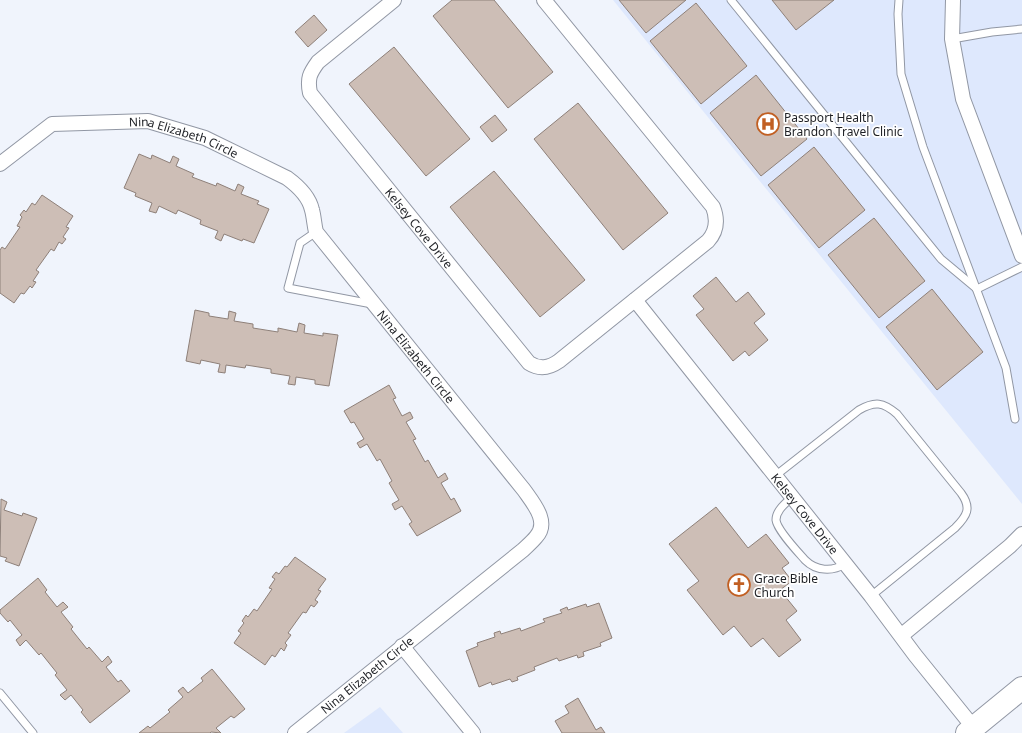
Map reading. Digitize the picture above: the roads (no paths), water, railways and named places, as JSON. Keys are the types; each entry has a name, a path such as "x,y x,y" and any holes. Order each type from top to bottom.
{"highway":[{"path":"973,731 1022,688"}],"street":[{"name":"Kelsey Cove Drive","path":"394,0 318,62 311,72 308,83 310,93 530,364 535,367 548,368 559,361 708,241 713,236 717,223 713,207 544,0"},
{"path":"953,0 952,39 963,99 1022,256"},
{"name":"Nina Elizabeth Circle","path":"0,164 52,124 148,121 205,138 287,178 297,185 306,197 312,209 316,232 524,490 538,510 541,523 540,531 537,537 523,550 295,733"},
{"name":"Kelsey Cove Drive","path":"635,300 902,635 973,731"},
{"path":"902,635 1010,546 1022,534"},
{"path":"402,646 473,733"}],"lane":[{"path":"731,0 941,259 977,289"},
{"path":"899,0 898,14 901,74 923,147 1006,368 1015,419"},
{"path":"952,39 992,32 1022,29"},
{"path":"316,232 300,243 288,288 374,304"},
{"path":"977,289 1022,267"},
{"path":"775,476 859,410 868,405 876,404 884,405 897,414 961,493 967,507 967,514 963,520 871,596"},
{"path":"792,497 784,504 778,513 776,520 779,528 804,560 810,565 821,569 837,569 846,564"},
{"path":"0,693 33,733"}],"place":[{"name":"Passport Health Brandon Travel Clinic","path":"768,124"},
{"name":"Grace Bible Church","path":"739,585"}]}
